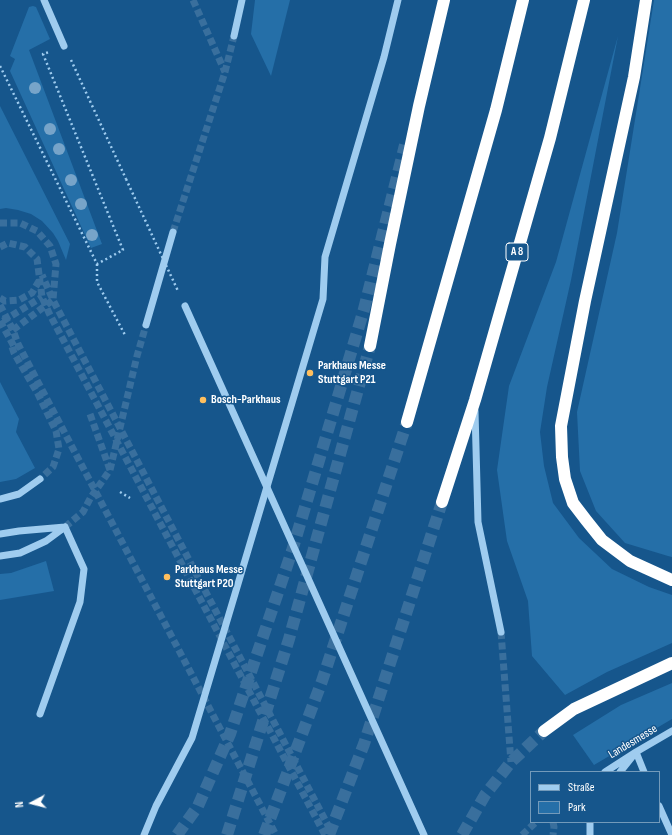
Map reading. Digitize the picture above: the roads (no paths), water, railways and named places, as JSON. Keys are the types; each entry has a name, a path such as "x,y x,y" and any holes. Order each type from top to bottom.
{"highway":[{"path":"370,346 419,106 444,0"},
{"path":"407,422 496,110 523,0"},
{"name":"A 8","path":"442,502 475,400 550,138 584,0"},
{"path":"646,0 634,76 585,301 561,426 562,457 565,479 573,503 602,540 630,561 672,580"},
{"path":"656,574 672,572"},
{"path":"544,731 574,709 672,663"}],"street":[{"path":"44,0 64,46"},
{"path":"234,36 242,0"},
{"path":"144,835 156,806 192,738 197,723 323,299 324,257 384,57 398,0"},
{"path":"146,325 173,232"},
{"path":"185,306 424,835"},
{"path":"475,400 478,522 501,632"},
{"path":"0,499 19,494 40,479"},
{"path":"0,534 65,527"},
{"path":"0,556 20,553 46,541 65,527"},
{"path":"40,714 80,602 84,569 65,527"},
{"name":"Landesmesse","path":"607,771 672,731"},
{"path":"621,771 636,752 644,771"},
{"path":"660,808 672,835"},
{"path":"590,823 590,835"}],"tunnel":[{"path":"193,0 225,72"},
{"path":"173,232 225,72 234,36"},
{"path":"177,835 198,806 230,734 292,551 364,309 405,145"},
{"path":"0,223 20,223 37,231 50,246 56,264 53,300 333,835"},
{"path":"0,247 8,243 25,247 37,259 42,297 49,313 325,835"},
{"path":"13,330 53,300 42,275"},
{"path":"0,298 5,301 19,300 32,293 39,281 39,278"},
{"path":"3,321 42,297"},
{"path":"0,305 13,330 18,344 276,835"},
{"path":"0,321 16,350"},
{"path":"65,527 83,512 91,497 110,470 137,356 146,325"},
{"path":"227,835 289,639 370,346"},
{"path":"12,347 38,394 56,431 59,449 53,467 40,479"},
{"path":"90,414 110,470"},
{"path":"264,835 322,681 407,422"},
{"path":"329,835 364,744 442,502"},
{"path":"501,632 511,762"},
{"path":"462,835 485,795 511,762 544,731"},
{"path":"522,835 535,823"},
{"path":"553,823 553,835"}],"place":[{"name":"Parkhaus Messe Stuttgart P21","path":"310,373"},
{"name":"Bosch-Parkhaus","path":"203,400"},
{"name":"Parkhaus Messe Stuttgart P20","path":"167,577"}]}
